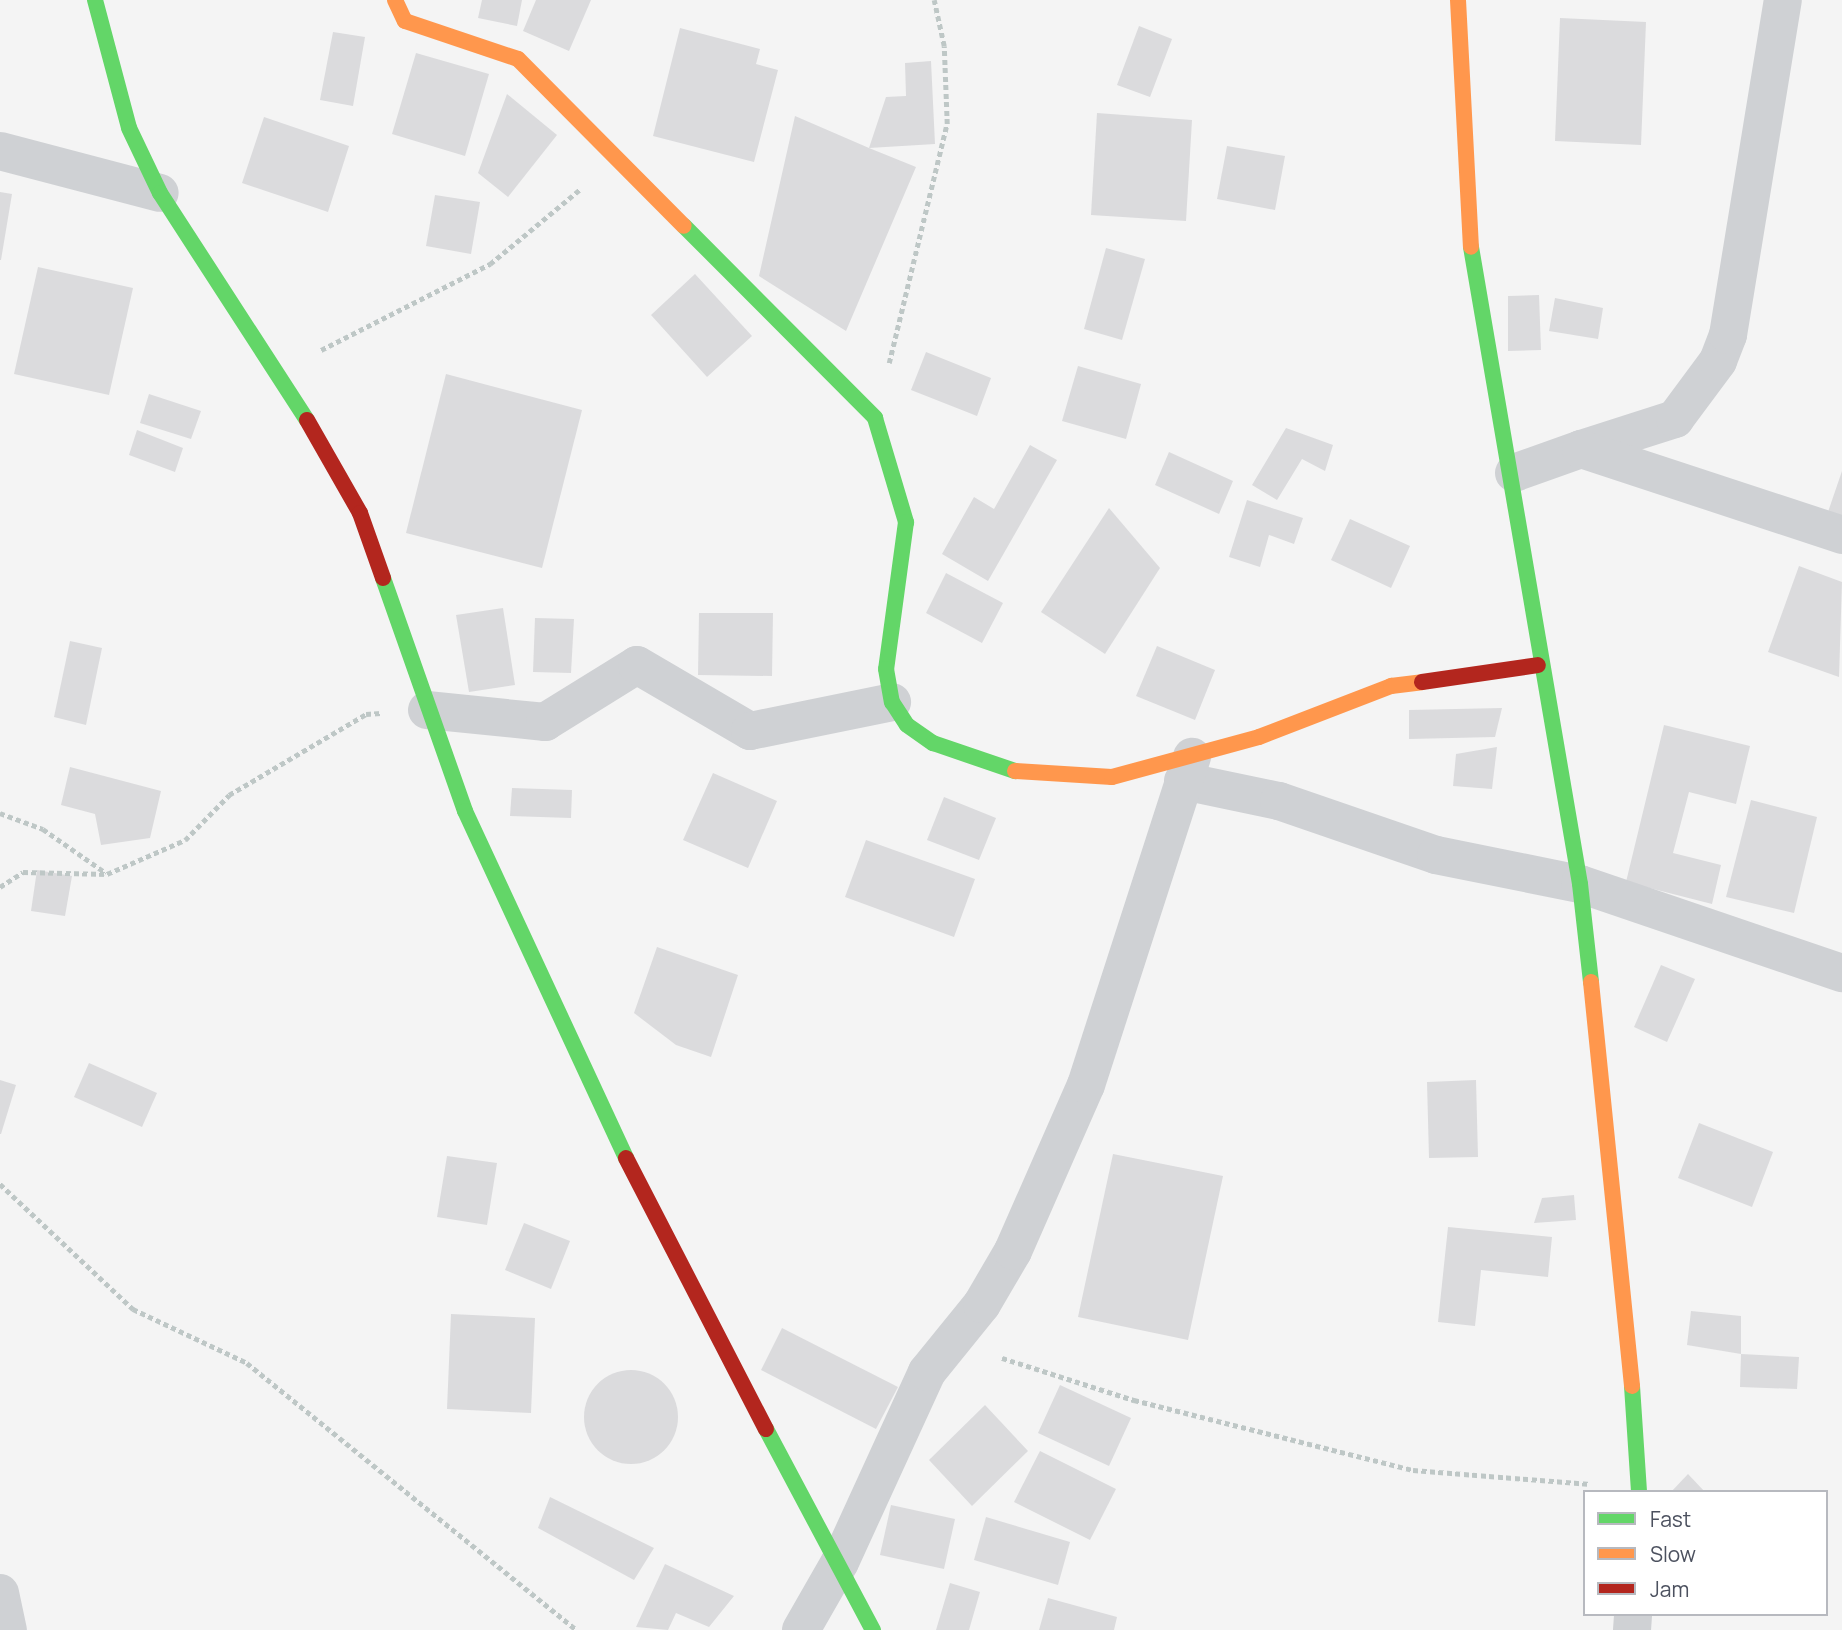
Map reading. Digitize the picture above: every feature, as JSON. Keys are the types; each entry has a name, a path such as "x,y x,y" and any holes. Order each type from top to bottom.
{"street":[{"path":"95,0 129,128 160,193 278,369 360,513 427,710 465,811 649,1207 840,1562 873,1630"},
{"path":"395,0 405,20 518,59 618,155 875,418 895,469 906,522 887,634 892,702 907,725 933,743 1006,770 1112,777 1187,769 1391,686 1538,665"},
{"path":"1458,0 1464,208 1514,473 1538,665 1580,884 1623,1265 1639,1488"},
{"path":"1514,473 1675,419 1717,361 1728,335 1783,0"},
{"path":"0,150 160,193"},
{"path":"1581,449 1842,535"},
{"path":"427,710 545,722 637,666 750,731 892,702"},
{"path":"1187,769 1436,855 1580,884 1842,973"},
{"path":"800,1630 840,1562 898,1426 946,1341 982,1304 1013,1251 1086,1085 1187,769"},
{"path":"0,1592 8,1630"}],"path":[{"path":"875,418 947,124 944,46 934,0"},
{"path":"278,369 490,264 618,155"},
{"path":"0,887 23,872 107,874 185,840 229,795 366,714 427,710"},
{"path":"0,813 43,829 107,874"},
{"path":"0,1184 133,1309 247,1363 577,1630"},
{"path":"946,1341 1134,1399 1413,1470 1512,1482 1639,1488"}],"building":[{"path":"482,0 522,0 517,26 478,18"},
{"path":"536,0 591,0 569,51 523,31"},
{"path":"1560,18 1646,22 1641,145 1555,141"},
{"path":"1139,26 1172,39 1150,97 1117,85"},
{"path":"680,28 760,49 756,64 778,70 754,162 653,136"},
{"path":"333,32 365,37 353,106 320,100"},
{"path":"416,53 489,74 465,156 392,134"},
{"path":"931,61 935,144 869,148 886,97 906,96 905,63"},
{"path":"507,94 557,135 508,197 478,173"},
{"path":"1097,113 1192,120 1186,221 1091,215"},
{"path":"795,116 916,167 846,331 759,276"},
{"path":"264,117 349,146 328,212 242,183"},
{"path":"1227,146 1285,156 1275,210 1217,199"},
{"path":"0,192 12,194 1,260 0,260"},
{"path":"435,195 480,202 471,254 426,246"},
{"path":"1106,248 1145,259 1122,340 1084,329"},
{"path":"38,267 133,288 109,395 14,374"},
{"path":"695,274 752,336 707,377 651,315"},
{"path":"1539,295 1541,350 1508,351 1508,296"},
{"path":"1555,298 1603,308 1598,339 1549,331"},
{"path":"926,352 991,378 977,416 911,390"},
{"path":"1078,366 1141,384 1126,439 1062,421"},
{"path":"446,374 582,410 542,568 406,533"},
{"path":"149,394 201,411 191,439 140,423"},
{"path":"1286,428 1333,445 1325,471 1302,459 1277,500 1252,485"},
{"path":"137,430 183,448 175,472 129,455"},
{"path":"1030,445 1057,460 988,581 942,554 974,497 994,509"},
{"path":"1169,452 1233,481 1219,514 1155,485"},
{"path":"1842,471 1842,517 1828,512"},
{"path":"1247,500 1303,518 1294,544 1269,535 1260,567 1229,557"},
{"path":"1109,508 1160,568 1105,654 1041,612"},
{"path":"1350,519 1410,546 1391,588 1331,560"},
{"path":"1799,566 1842,582 1839,677 1768,652"},
{"path":"946,573 1003,603 982,643 926,613"},
{"path":"503,608 515,685 469,692 456,615"},
{"path":"699,613 773,613 772,676 698,675"},
{"path":"535,618 574,619 571,673 533,672"},
{"path":"70,641 102,648 86,725 54,717"},
{"path":"1157,646 1215,670 1195,720 1136,696"},
{"path":"1502,708 1495,737 1409,739 1409,710"},
{"path":"1664,725 1750,746 1736,804 1689,792 1673,853 1721,865 1712,904 1626,882"},
{"path":"1497,747 1492,789 1453,786 1456,754"},
{"path":"70,767 161,791 150,838 101,845 95,814 61,805"},
{"path":"713,773 777,801 748,868 683,840"},
{"path":"512,788 572,790 571,818 510,816"},
{"path":"944,797 996,818 979,860 927,840"},
{"path":"1751,800 1817,817 1794,913 1726,897"},
{"path":"866,840 975,879 954,937 845,897"},
{"path":"37,870 72,876 65,916 31,911"},
{"path":"657,947 738,975 711,1057 676,1045 634,1013"},
{"path":"1661,965 1695,979 1667,1042 1634,1027"},
{"path":"89,1063 157,1093 142,1127 74,1097"},
{"path":"0,1080 16,1085 1,1134 0,1134"},
{"path":"1476,1080 1478,1157 1429,1158 1427,1082"},
{"path":"1699,1123 1773,1152 1752,1207 1678,1178"},
{"path":"1113,1154 1223,1176 1188,1340 1078,1317"},
{"path":"447,1156 497,1163 487,1225 437,1217"},
{"path":"1574,1195 1576,1220 1534,1223 1542,1198"},
{"path":"524,1223 570,1241 551,1289 505,1270"},
{"path":"1448,1227 1552,1237 1548,1277 1481,1270 1475,1326 1438,1322"},
{"path":"1691,1311 1741,1316 1741,1354 1687,1345"},
{"path":"451,1314 535,1318 531,1413 447,1409"},
{"path":"782,1328 898,1387 876,1429 761,1370"},
{"path":"1741,1354 1799,1357 1797,1389 1740,1387"},
{"path":"631,1370 649,1374 664,1384 674,1399 678,1417 674,1435 664,1450 649,1460 631,1464 613,1460 598,1450 588,1435 584,1417 588,1399 598,1384 613,1374"},
{"path":"1060,1385 1131,1418 1109,1466 1038,1433"},
{"path":"985,1405 1028,1451 972,1506 929,1460"},
{"path":"1040,1451 1116,1489 1090,1540 1014,1502"},
{"path":"1688,1474 1703,1490 1673,1490"},
{"path":"550,1497 654,1548 634,1580 538,1528"},
{"path":"891,1505 955,1519 944,1569 880,1555"},
{"path":"986,1517 1070,1542 1058,1585 974,1560"},
{"path":"665,1564 734,1596 709,1627 676,1613 668,1630 636,1627"},
{"path":"950,1583 980,1592 969,1630 936,1630"},
{"path":"1048,1598 1117,1617 1114,1630 1039,1630"}],"traffic: fast":[{"path":"95,0 129,128 160,193 307,420"},
{"path":"684,226 875,418 906,522 886,669 892,702 907,725 933,743 1015,771"},
{"path":"1471,247 1580,884 1591,982"},
{"path":"383,578 465,811 626,1158"},
{"path":"1632,1386 1639,1490"},
{"path":"766,1429 873,1630"}],"traffic: slow":[{"path":"395,0 405,21 518,59 684,226"},
{"path":"1458,0 1471,247"},
{"path":"1015,771 1112,777 1259,737 1391,686 1422,682"},
{"path":"1591,982 1632,1386"}],"traffic: jam":[{"path":"307,420 360,513 383,578"},
{"path":"1422,682 1538,665"},
{"path":"626,1158 766,1429"}]}
